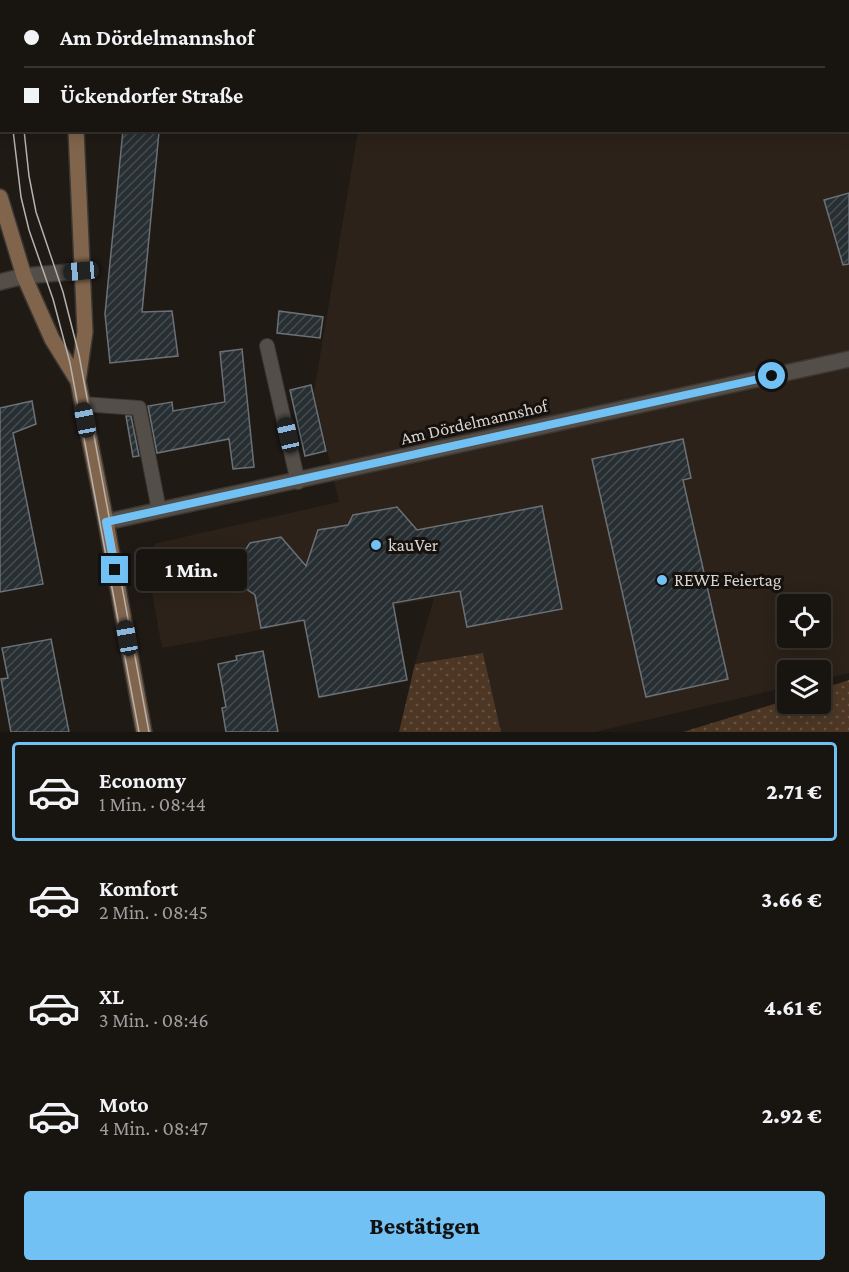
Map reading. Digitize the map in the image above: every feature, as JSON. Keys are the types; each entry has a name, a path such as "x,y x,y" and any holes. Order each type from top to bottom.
{"main road":[{"path":"76,132 85,332 78,381 144,732"},
{"path":"0,197 24,276 52,339 78,381"}],"street":[{"path":"0,282 24,276 81,271"},
{"name":"Am Dördelmannshof","path":"106,522 298,482 849,359"}],"lane":[{"path":"267,346 298,482"},
{"path":"82,404 139,408 159,510"}],"shaded area":[{"path":"358,132 849,132 849,673 831,678 831,660 777,660 777,689 595,732 501,732 483,653 415,664 434,598 162,648 146,559 149,550 157,543 339,502 314,392"},
{"path":"483,653 501,732 399,732 415,664"},
{"path":"849,680 849,732 683,732 777,703 777,714 831,714 831,686"}],"building":[{"path":"123,132 159,132 142,312 172,311 178,356 110,363 105,314"},
{"path":"849,193 849,264 843,265 824,200"},
{"path":"279,311 323,317 320,338 277,333"},
{"path":"242,349 254,467 233,469 229,439 157,453 148,406 172,402 173,411 225,402 220,352"},
{"path":"311,385 326,451 305,456 290,390"},
{"path":"32,401 36,424 13,433 43,584 0,592 0,408"},
{"path":"126,416 131,416 139,456 133,457"},
{"name":"REWE Feiertag","path":"683,439 691,478 683,480 728,679 646,697 592,459"},
{"path":"542,506 562,609 467,627 460,591 393,603 407,680 319,697 304,620 261,628 255,595 239,584 236,564 250,543 281,537 306,566 318,530 348,525 353,515 397,507 417,530"},
{"path":"51,639 69,732 11,732 1,679 8,678 2,648"},
{"path":"263,651 278,732 226,732 222,708 226,707 218,664 237,660 236,656"}],"tram line":[{"path":"13,132 21,197 29,230 53,299 70,363 139,732"},
{"path":"24,132 36,212 63,292 79,355 149,732"}],"place":[{"name":"kauVer","path":"376,545"},
{"name":"REWE Feiertag","path":"662,580"}],"route":[{"path":"115,570 106,522 298,482 772,376"}]}
